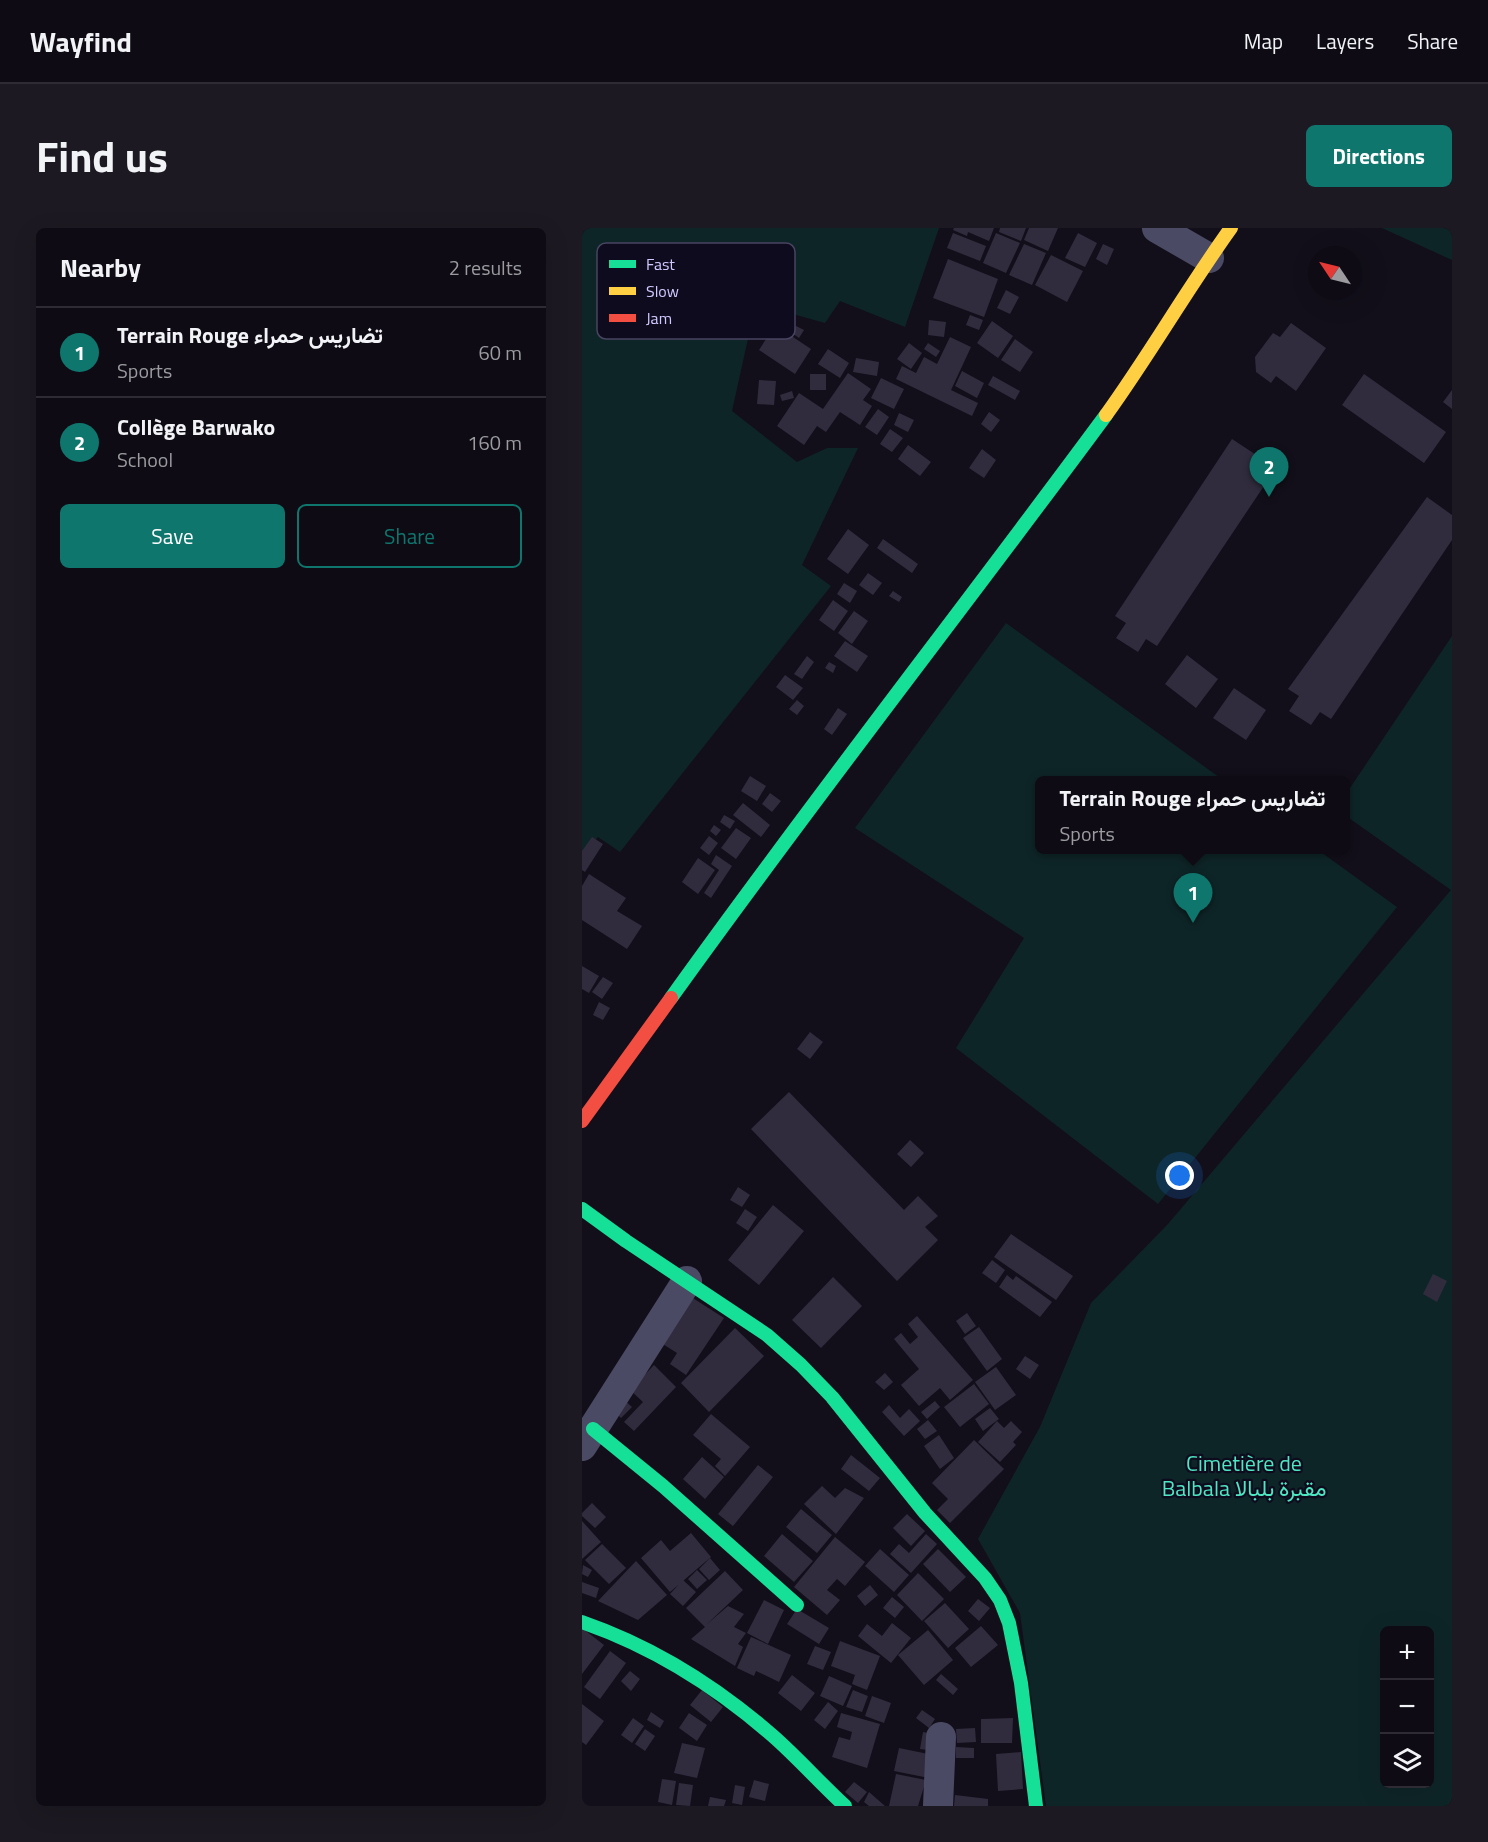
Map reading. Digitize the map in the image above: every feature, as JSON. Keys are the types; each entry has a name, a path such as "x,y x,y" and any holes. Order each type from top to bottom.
{"street":[{"path":"1156,228 1209,258"},
{"path":"582,1121 737,906 1001,557 1138,371 1209,258 1231,228"},
{"path":"582,1209 767,1335 801,1365 832,1397 925,1513 985,1578 1000,1600 1009,1623 1021,1683 1036,1806"},
{"path":"687,1281 588,1438 663,1486 797,1605"},
{"path":"582,1622 661,1656 719,1693 775,1738 845,1806"},
{"path":"938,1806 941,1737"}],"green space":[{"path":"582,228 939,228 905,327 840,301 825,323 795,315 795,243 597,243 597,339 748,339 732,411 797,462 827,448 858,448 802,565 831,586 620,852 598,837 582,855"},
{"path":"1382,228 1452,228 1452,260"},
{"path":"1006,623 1217,776 1035,776 1035,854 1324,854 1397,907 1158,1204 956,1048 1024,938 855,828"},
{"name":"Cimetière de Balbala مقبرة بلبالا","path":"1452,636 1452,1806 1046,1806 1020,1613 978,1539 1040,1427 1091,1303 1168,1224 1451,890 1350,819 1350,788"}],"building":[{"path":"954,228 994,228 989,241 968,232 967,236 953,230"},
{"path":"1000,228 1026,228 1021,241 999,232"},
{"path":"1029,228 1058,228 1048,251 1024,240"},
{"path":"953,233 986,246 980,261 947,248"},
{"path":"996,233 1020,243 1006,273 983,263"},
{"path":"1078,233 1097,243 1085,267 1065,258"},
{"path":"1024,244 1046,253 1032,285 1009,275"},
{"path":"1103,244 1114,249 1107,265 1096,259"},
{"path":"1051,255 1083,271 1067,302 1035,285"},
{"path":"948,259 998,279 984,317 933,298"},
{"path":"1006,290 1019,297 1010,314 997,308"},
{"path":"970,315 983,320 979,330 966,325"},
{"path":"929,320 946,322 944,337 928,335"},
{"path":"992,321 1013,336 998,358 977,343"},
{"path":"1291,323 1326,348 1296,391 1276,376 1271,383 1256,372 1255,357 1273,333 1280,337"},
{"path":"796,326 804,330 799,338 795,335"},
{"path":"950,337 971,347 951,390 978,403 972,416 896,379 902,366 916,373 924,357 937,364"},
{"path":"795,338 811,349 795,374 759,350 766,339"},
{"path":"1015,339 1033,352 1020,372 1001,360"},
{"path":"909,343 922,353 911,369 897,359"},
{"path":"928,343 940,351 936,357 924,349"},
{"path":"828,349 849,363 840,378 818,364"},
{"path":"856,358 879,362 877,376 853,372"},
{"path":"962,371 984,383 977,398 955,386"},
{"path":"848,373 871,389 863,400 872,406 860,425 840,412 826,432 817,426 804,445 777,426 799,393 823,409"},
{"path":"810,374 826,374 826,390 810,390"},
{"path":"1364,374 1446,432 1424,463 1342,405"},
{"path":"993,376 1020,391 1015,400 988,385"},
{"path":"881,378 904,389 894,409 871,398"},
{"path":"759,380 776,381 774,405 757,404"},
{"path":"1452,390 1452,409 1443,402"},
{"path":"792,391 794,398 782,401 780,395"},
{"path":"878,409 889,417 877,435 865,427"},
{"path":"989,412 1000,420 991,432 981,424"},
{"path":"899,413 914,420 908,432 894,425"},
{"path":"890,429 903,438 892,452 880,444"},
{"path":"1232,439 1276,468 1157,646 1146,639 1138,652 1116,638 1126,623 1115,616"},
{"path":"908,445 931,462 920,476 898,459"},
{"path":"982,449 996,460 984,478 969,468"},
{"path":"1427,497 1452,515 1452,540 1331,719 1320,712 1311,725 1289,711 1299,696 1288,689"},
{"path":"848,529 869,545 848,574 827,559"},
{"path":"883,539 918,564 912,573 877,548"},
{"path":"868,573 882,583 873,595 859,585"},
{"path":"844,583 857,591 850,603 837,594"},
{"path":"893,591 902,597 899,602 889,596"},
{"path":"833,600 848,611 834,631 819,620"},
{"path":"854,611 868,621 852,644 838,633"},
{"path":"845,641 868,656 857,672 834,656"},
{"path":"1187,655 1218,679 1196,708 1165,684"},
{"path":"807,656 814,662 802,679 794,674"},
{"path":"829,662 836,666 833,673 825,668"},
{"path":"785,675 803,688 793,700 776,687"},
{"path":"1234,688 1266,710 1246,740 1213,718"},
{"path":"797,700 804,706 797,715 789,709"},
{"path":"838,708 847,714 832,735 824,729"},
{"path":"750,776 766,786 757,801 741,791"},
{"path":"770,793 781,801 772,812 762,804"},
{"path":"743,803 770,825 761,837 733,815"},
{"path":"724,815 735,821 730,829 720,822"},
{"path":"714,825 721,830 716,836 710,831"},
{"path":"736,828 751,838 736,859 721,848"},
{"path":"709,836 718,843 709,855 700,848"},
{"path":"592,837 603,844 585,872 582,870 582,851"},
{"path":"716,855 732,866 711,898 704,893 719,870 711,864"},
{"path":"698,858 715,870 698,894 682,882"},
{"path":"589,874 626,898 617,911 642,926 627,949 582,920 582,886"},
{"path":"582,966 599,976 589,993 582,989"},
{"path":"603,977 613,983 602,999 592,992"},
{"path":"599,1002 610,1008 603,1020 593,1015"},
{"path":"810,1032 823,1042 810,1059 797,1049"},
{"path":"789,1092 904,1210 918,1196 938,1216 925,1227 938,1240 897,1281 751,1129"},
{"path":"910,1140 924,1153 911,1167 897,1154"},
{"path":"738,1187 750,1195 742,1207 730,1200"},
{"path":"773,1205 804,1231 759,1285 728,1260"},
{"path":"745,1209 757,1217 748,1231 736,1223"},
{"path":"1011,1234 1073,1276 1056,1300 994,1257"},
{"path":"992,1260 1005,1270 996,1283 982,1273"},
{"path":"1433,1274 1447,1281 1437,1302 1423,1294"},
{"path":"1007,1275 1013,1280 1016,1276 1052,1302 1040,1317 999,1287"},
{"path":"833,1277 862,1306 821,1348 792,1320"},
{"path":"688,1295 724,1318 686,1375 670,1364 677,1353 658,1341"},
{"path":"967,1313 976,1326 965,1334 956,1321"},
{"path":"917,1316 973,1380 950,1400 940,1388 919,1406 901,1385 919,1369 894,1339 901,1333 910,1344 918,1337 908,1324"},
{"path":"979,1327 1002,1359 987,1371 963,1338"},
{"path":"735,1328 764,1356 709,1412 681,1383"},
{"path":"1025,1356 1039,1365 1030,1379 1016,1369"},
{"path":"654,1365 676,1387 634,1431 624,1422 643,1402 630,1390"},
{"path":"996,1367 1016,1395 995,1410 975,1382"},
{"path":"885,1373 893,1382 884,1390 875,1382"},
{"path":"974,1384 989,1404 960,1427 944,1407"},
{"path":"623,1399 632,1407 621,1418 613,1410"},
{"path":"935,1401 940,1407 927,1419 921,1412"},
{"path":"889,1405 900,1418 909,1409 920,1421 904,1436 882,1412"},
{"path":"990,1408 999,1419 983,1431 975,1419"},
{"path":"711,1414 750,1447 725,1476 715,1466 721,1459 693,1435"},
{"path":"928,1420 937,1431 925,1439 917,1429"},
{"path":"997,1421 1004,1428 1011,1421 1022,1432 1013,1442 1016,1445 1000,1462 978,1442"},
{"path":"939,1435 954,1458 940,1469 924,1446"},
{"path":"974,1440 1004,1469 950,1523 937,1510 948,1499 932,1483"},
{"path":"851,1455 880,1478 869,1491 841,1469"},
{"path":"702,1457 724,1477 705,1499 683,1479"},
{"path":"758,1465 773,1477 733,1526 718,1514"},
{"path":"822,1486 835,1498 845,1488 864,1498 836,1534 804,1504"},
{"path":"592,1503 606,1517 595,1528 582,1516 582,1513"},
{"path":"801,1509 832,1535 817,1553 786,1527"},
{"path":"907,1514 925,1531 911,1546 893,1528"},
{"path":"582,1521 601,1542 582,1559"},
{"path":"691,1533 711,1557 670,1592 641,1558 661,1540 670,1551"},
{"path":"782,1534 813,1561 794,1582 764,1556"},
{"path":"926,1534 937,1544 911,1573 890,1554 899,1544 909,1553"},
{"path":"835,1537 865,1562 845,1586 837,1579 827,1590 840,1600 827,1615 794,1587"},
{"path":"602,1544 626,1568 609,1584 585,1560"},
{"path":"880,1549 909,1575 894,1592 865,1566"},
{"path":"938,1549 966,1577 950,1592 923,1564"},
{"path":"710,1558 720,1570 709,1580 699,1569"},
{"path":"636,1561 667,1595 638,1620 598,1601"},
{"path":"583,1565 592,1570 588,1577 582,1574"},
{"path":"697,1570 707,1580 697,1589 688,1579"},
{"path":"725,1571 743,1590 706,1625 728,1606 744,1614 734,1627 746,1633 738,1644 743,1647 735,1666 691,1639 705,1627 686,1608"},
{"path":"918,1573 944,1599 922,1621 897,1595"},
{"path":"683,1580 696,1592 683,1606 670,1594"},
{"path":"582,1582 599,1588 596,1598 582,1593"},
{"path":"870,1585 878,1595 865,1606 857,1596"},
{"path":"892,1597 904,1607 895,1618 883,1608"},
{"path":"978,1599 990,1608 979,1621 968,1611"},
{"path":"764,1600 784,1610 768,1644 747,1633"},
{"path":"945,1603 969,1629 948,1648 924,1621"},
{"path":"797,1609 829,1628 819,1644 787,1624"},
{"path":"892,1623 911,1638 891,1663 858,1636 867,1624 882,1636"},
{"path":"981,1626 998,1645 971,1667 955,1648"},
{"path":"582,1628 604,1645 582,1674"},
{"path":"928,1630 953,1660 924,1685 898,1655"},
{"path":"751,1637 791,1655 779,1682 756,1671 754,1676 737,1668"},
{"path":"840,1641 880,1656 867,1690 852,1684 855,1675 831,1666"},
{"path":"815,1646 831,1652 823,1670 807,1664"},
{"path":"610,1651 626,1663 600,1699 584,1687"},
{"path":"630,1671 640,1679 631,1691 621,1681"},
{"path":"941,1674 958,1689 953,1695 936,1680"},
{"path":"792,1675 815,1693 801,1711 778,1693"},
{"path":"829,1676 852,1686 843,1706 820,1696"},
{"path":"702,1690 723,1707 711,1722 690,1705"},
{"path":"853,1690 868,1696 862,1712 846,1707"},
{"path":"872,1696 891,1703 884,1723 865,1716"},
{"path":"828,1702 838,1711 825,1729 814,1720"},
{"path":"582,1704 604,1721 586,1745 582,1742"},
{"path":"922,1710 935,1719 929,1728 916,1718"},
{"path":"651,1712 664,1721 660,1728 647,1720"},
{"path":"689,1713 707,1725 697,1741 679,1728"},
{"path":"841,1713 880,1724 867,1768 832,1757 839,1737 850,1740 852,1732 837,1727"},
{"path":"633,1718 644,1726 632,1743 621,1735"},
{"path":"1013,1718 1012,1743 981,1743 981,1719"},
{"path":"975,1728 976,1742 957,1743 956,1729"},
{"path":"645,1729 655,1736 645,1751 635,1744"},
{"path":"923,1732 939,1735 936,1751 920,1749"},
{"path":"682,1743 705,1748 697,1778 674,1773"},
{"path":"956,1747 974,1748 974,1758 956,1758"},
{"path":"899,1748 933,1755 929,1778 894,1771"},
{"path":"1021,1752 1023,1789 998,1791 996,1754"},
{"path":"896,1774 926,1780 918,1806 889,1806"},
{"path":"662,1779 676,1781 672,1805 658,1802"},
{"path":"754,1780 769,1784 765,1801 749,1797"},
{"path":"854,1782 867,1792 858,1803 845,1792"},
{"path":"679,1783 693,1785 690,1806 676,1805"},
{"path":"735,1785 745,1787 742,1805 732,1803"},
{"path":"869,1792 885,1806 869,1806 864,1802"},
{"path":"955,1795 988,1799 988,1806 954,1806"},
{"path":"710,1797 726,1800 724,1806 708,1806"}],"traffic: fast":[{"path":"671,998 778,851 1106,415"},
{"path":"582,1209 767,1335 801,1365 832,1397 925,1513 985,1578 1000,1600 1009,1623 1021,1683 1036,1806"},
{"path":"593,1429 663,1486 797,1605"},
{"path":"582,1622 634,1643 707,1685 773,1736 845,1806"}],"traffic: slow":[{"path":"1106,415 1231,228"}],"traffic: jam":[{"path":"582,1121 671,998"}],"place":[{"name":"Collège Barwako","path":"1269,497"},
{"name":"Terrain Rouge تضاريس حمراء","path":"1193,923"}]}
